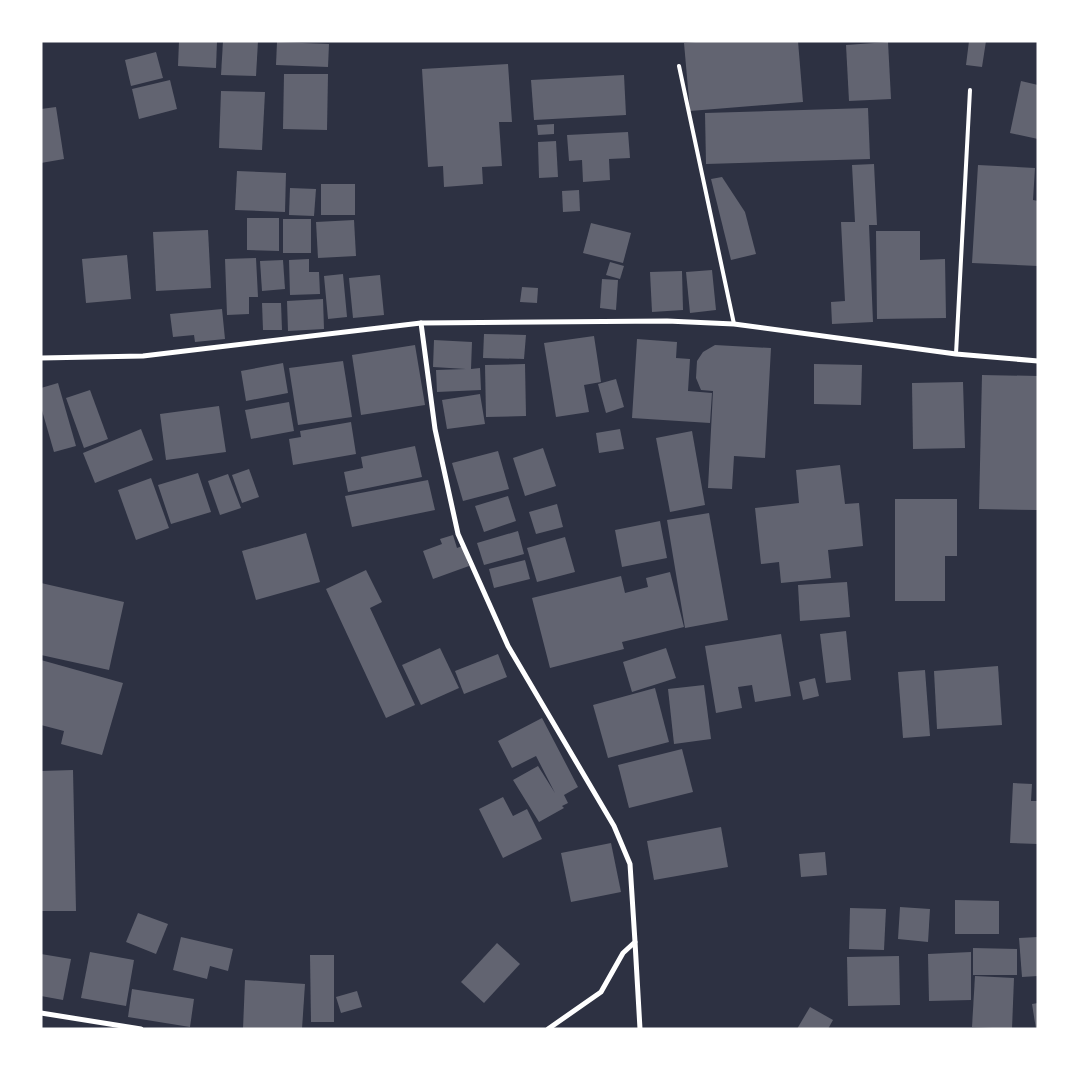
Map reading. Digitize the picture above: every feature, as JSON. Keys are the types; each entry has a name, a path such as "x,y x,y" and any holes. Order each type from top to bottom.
{"street":[{"path":"41,358 143,356 421,323 667,321 734,324 956,354 1038,361"},
{"path":"421,323 434,429 458,534 508,646 614,826 630,864 635,916 640,1029"},
{"path":"548,1029 601,992 623,953 635,942"},
{"path":"41,1013 141,1029"}],"lane":[{"path":"679,66 734,324"},
{"path":"956,354 970,90"}],"building":[{"path":"179,41 217,41 216,68 178,66"},
{"path":"223,41 258,41 256,76 221,75"},
{"path":"707,41 798,41 803,102 690,111 684,43"},
{"path":"969,41 986,41 982,67 966,65"},
{"path":"277,42 329,44 328,67 276,65"},
{"path":"888,42 891,99 849,101 846,45"},
{"path":"156,52 163,78 131,86 125,60"},
{"path":"508,64 512,122 499,122 502,166 482,167 483,184 444,187 443,166 428,167 422,69"},
{"path":"284,74 328,74 327,130 283,129"},
{"path":"624,75 626,115 534,120 531,80"},
{"path":"170,80 177,109 139,119 132,89"},
{"path":"1021,81 1038,85 1038,139 1010,133"},
{"path":"221,91 265,92 262,150 219,148"},
{"path":"56,107 64,159 41,163 41,109"},
{"path":"868,108 870,159 706,164 705,113"},
{"path":"554,124 554,134 538,135 537,125"},
{"path":"628,132 630,158 609,159 610,180 583,182 582,160 569,161 567,135"},
{"path":"556,141 558,177 539,178 538,142"},
{"path":"874,164 877,225 869,225 873,322 832,324 831,302 845,301 841,222 855,222 852,165"},
{"path":"978,165 1035,168 1033,200 1038,201 1038,266 972,263"},
{"path":"237,171 286,173 285,212 235,210"},
{"path":"722,177 745,212 756,254 731,260 711,179"},
{"path":"321,184 355,184 355,215 321,215"},
{"path":"290,188 316,189 314,216 289,215"},
{"path":"579,190 580,211 563,212 562,191"},
{"path":"247,218 279,218 279,251 247,250"},
{"path":"283,219 311,219 311,253 283,253"},
{"path":"354,220 356,256 318,258 316,222"},
{"path":"591,223 631,233 623,263 583,253"},
{"path":"208,230 211,288 156,291 153,232"},
{"path":"876,231 920,231 920,260 945,259 946,318 877,319"},
{"path":"127,255 131,299 86,303 82,259"},
{"path":"256,258 258,297 249,297 249,314 227,315 225,259"},
{"path":"309,259 309,272 319,272 320,294 290,295 289,260"},
{"path":"283,260 285,289 262,291 260,261"},
{"path":"610,262 624,266 620,279 606,275"},
{"path":"712,270 716,310 690,313 686,272"},
{"path":"682,271 683,310 652,312 650,272"},
{"path":"343,274 347,317 328,319 324,276"},
{"path":"380,275 384,315 353,318 349,278"},
{"path":"602,279 618,280 616,310 600,308"},
{"path":"522,287 538,288 537,303 520,302"},
{"path":"323,299 324,329 288,331 287,301"},
{"path":"262,303 281,303 282,330 263,330"},
{"path":"222,309 225,339 195,342 194,335 173,337 170,314"},
{"path":"484,334 526,335 524,359 483,358"},
{"path":"594,336 601,382 584,385 589,412 556,417 544,343"},
{"path":"637,339 677,342 676,358 690,359 688,391 712,393 710,423 632,418"},
{"path":"434,340 472,342 471,369 480,368 481,390 437,392 436,370 466,369 433,367"},
{"path":"415,345 425,405 361,415 352,355"},
{"path":"715,345 771,348 765,458 734,456 732,489 708,488 713,391 701,390 696,378 697,361 703,352"},
{"path":"343,361 352,417 298,425 289,368"},
{"path":"283,363 288,393 246,401 241,371"},
{"path":"525,364 526,416 486,417 485,365"},
{"path":"814,364 862,365 861,405 814,404"},
{"path":"982,375 1038,376 1038,510 979,509"},
{"path":"616,379 624,407 606,413 598,384"},
{"path":"963,382 965,448 913,449 912,383"},
{"path":"58,383 76,446 54,452 41,407 41,388"},
{"path":"90,390 108,439 84,448 66,398"},
{"path":"480,394 485,424 447,429 442,400"},
{"path":"289,402 294,431 251,439 245,410"},
{"path":"219,406 226,452 166,460 160,414"},
{"path":"351,422 356,454 293,465 289,439 301,437 300,431"},
{"path":"141,429 153,460 95,483 83,453"},
{"path":"620,429 624,449 599,453 596,433"},
{"path":"692,431 705,505 670,512 656,438"},
{"path":"415,446 422,477 348,492 344,472 363,468 361,457"},
{"path":"543,448 556,486 525,496 513,458"},
{"path":"498,451 509,489 463,501 452,463"},
{"path":"840,465 845,504 859,503 863,546 828,550 831,578 781,583 779,562 761,564 755,508 799,503 796,470"},
{"path":"249,469 259,497 242,503 232,475"},
{"path":"198,473 211,512 171,524 158,485"},
{"path":"228,474 241,508 220,515 208,481"},
{"path":"151,478 169,528 136,540 118,490"},
{"path":"428,480 435,510 352,527 345,496"},
{"path":"508,496 516,521 484,532 475,506"},
{"path":"895,499 957,499 957,556 945,556 945,601 895,601"},
{"path":"557,504 563,527 536,534 529,512"},
{"path":"709,513 728,620 685,628 667,520"},
{"path":"660,521 667,558 622,567 615,530"},
{"path":"518,531 524,554 484,565 477,543"},
{"path":"306,533 320,582 256,600 242,551"},
{"path":"453,535 457,548 462,546 469,566 433,579 423,551 442,544 440,539"},
{"path":"565,537 575,572 537,582 527,548"},
{"path":"525,560 530,579 494,588 489,569"},
{"path":"366,570 382,602 370,608 415,705 386,718 326,589"},
{"path":"670,572 684,627 622,642 624,649 550,668 532,598 621,576 625,593 648,587 646,578"},
{"path":"847,582 850,617 800,621 798,585"},
{"path":"41,583 124,602 109,670 41,655"},
{"path":"846,631 851,680 826,683 820,634"},
{"path":"781,634 791,696 755,702 752,685 738,687 742,708 716,713 705,646"},
{"path":"440,648 459,688 421,705 402,665"},
{"path":"666,648 676,678 632,692 623,662"},
{"path":"498,654 507,677 464,694 455,671"},
{"path":"41,660 123,683 102,755 61,744 64,731 41,725"},
{"path":"998,666 1002,725 937,729 934,671"},
{"path":"925,670 930,736 903,738 898,672"},
{"path":"815,678 819,696 803,700 799,682"},
{"path":"704,685 711,739 674,744 668,689"},
{"path":"655,688 669,742 608,758 593,705"},
{"path":"542,718 578,787 564,795 568,803 562,806 564,808 539,822 513,780 538,766 555,793 536,756 512,768 498,741"},
{"path":"682,749 693,792 629,808 618,765"},
{"path":"73,770 76,911 41,911 41,771"},
{"path":"1013,783 1032,784 1031,801 1038,801 1038,844 1010,843"},
{"path":"503,797 513,816 527,809 542,839 503,858 479,809"},
{"path":"721,827 728,867 654,880 647,841"},
{"path":"611,843 621,892 571,902 561,853"},
{"path":"825,852 827,875 801,877 799,854"},
{"path":"955,900 999,901 999,934 955,934"},
{"path":"900,907 930,909 928,942 898,939"},
{"path":"850,908 886,909 884,950 849,949"},
{"path":"138,913 168,924 156,954 126,942"},
{"path":"181,937 233,949 228,971 210,966 207,979 173,970"},
{"path":"1038,937 1038,976 1022,977 1019,938"},
{"path":"497,943 520,964 484,1003 461,982"},
{"path":"973,948 1017,949 1017,975 973,975"},
{"path":"90,952 134,960 126,1006 81,998"},
{"path":"971,952 971,1000 929,1001 928,954"},
{"path":"41,954 71,959 63,1000 41,996"},
{"path":"310,955 334,955 334,1022 311,1022"},
{"path":"899,956 900,1005 848,1006 847,957"},
{"path":"975,976 1014,978 1012,1029 972,1027"},
{"path":"245,980 305,984 302,1029 243,1029"},
{"path":"132,989 194,999 190,1027 128,1017"},
{"path":"357,991 362,1007 341,1013 336,997"},
{"path":"1038,1003 1038,1029 1036,1029 1032,1004"},
{"path":"810,1007 833,1020 828,1029 797,1029"}]}
